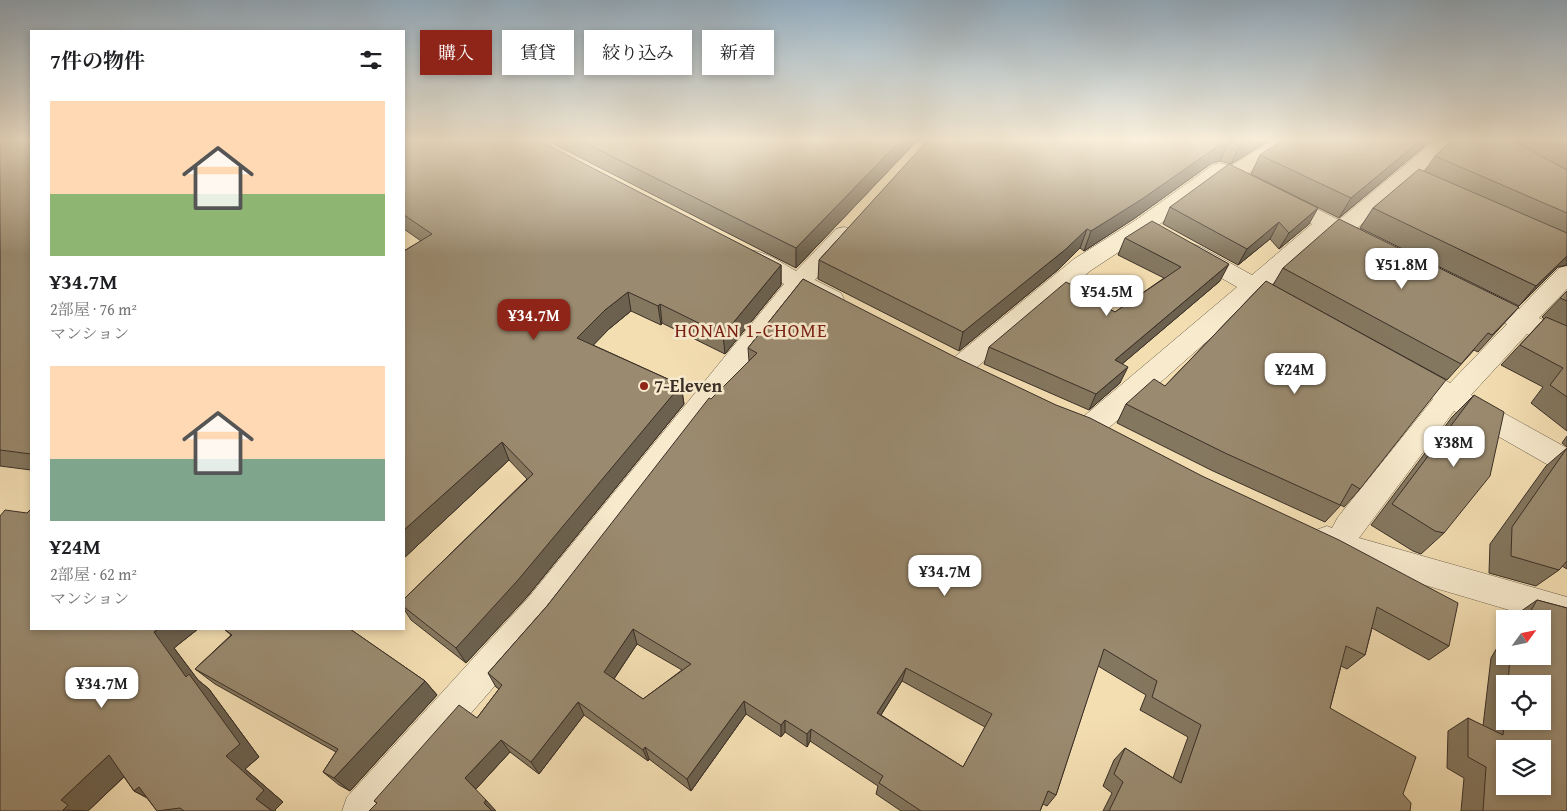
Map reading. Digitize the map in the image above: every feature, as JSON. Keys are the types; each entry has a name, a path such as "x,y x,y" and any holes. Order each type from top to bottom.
{"street":[{"path":"961,366 1082,265 1144,225 1208,178"},
{"path":"1238,178 1385,251"},
{"path":"1118,438 1080,420 1334,226 1416,178"},
{"path":"361,811 540,609 799,282 860,217"},
{"path":"1144,225 1313,320"},
{"path":"723,243 850,308"},
{"path":"1340,546 1349,526 1450,396 1458,392 1567,274"},
{"path":"1463,291 1567,343"},
{"path":"935,353 988,379"},
{"path":"1390,363 1567,462"},
{"path":"1306,530 1340,546 1567,612"}],"building":[{"path":"0,178 30,178 30,454 0,450"},
{"path":"405,178 612,178 781,265 723,335 660,304 658,306 628,292 605,310 577,338 681,385 518,580 456,648 405,608 405,598 533,474 502,442 405,529 405,250 432,234 405,216"},
{"path":"655,178 864,178 796,248"},
{"path":"894,178 1172,178 1091,231 1087,229 1066,249 963,332 819,260"},
{"path":"1210,178 1257,178 1318,208 1289,233 1279,222 1247,249 1170,207"},
{"path":"1308,178 1375,178 1351,198"},
{"path":"1409,178 1439,178 1567,233 1567,256 1536,286 1373,208"},
{"path":"1486,178 1567,178 1567,213"},
{"path":"1339,219 1519,307 1492,335 1488,333 1461,364 1283,268"},
{"path":"1152,221 1229,264 1115,360 1128,367 1096,394 989,347 1066,282 1082,290 1080,293 1115,312 1181,267 1125,238"},
{"path":"803,279 955,357 1056,405 1090,418 1202,476 1339,540 1458,603 1449,646 1377,607 1365,655 1346,646 1330,708 1416,757 1403,794 1411,803 1410,811 1109,811 1123,782 1114,774 1125,748 1181,783 1201,725 1152,697 1157,681 1104,649 1056,795 1048,791 1040,811 921,811 879,783 883,776 811,729 807,734 785,720 781,725 744,701 687,779 645,747 643,750 578,702 531,762 501,740 465,778 486,800 484,803 492,811 369,811 377,803 374,801 459,705 477,718 502,685 488,673 547,606 709,398 711,399 757,353 748,348","holes":["633,629 691,664 643,699 604,672","906,668 992,714 963,767 877,713"]},
{"path":"1266,281 1446,380 1360,489 1352,484 1340,505 1225,453 1126,404 1154,379 1165,386"},
{"path":"1567,291 1567,301 1560,298"},
{"path":"1546,317 1567,326 1567,397 1550,385 1563,368 1520,345"},
{"path":"1474,395 1504,412 1490,476 1444,533 1435,531 1392,504"},
{"path":"1567,448 1567,561 1559,570 1511,556 1512,527"},
{"path":"5,510 27,513 30,510 30,630 157,630 154,632 186,677 189,674 240,744 226,756 264,790 256,799 272,811 184,811 180,808 157,811 139,787 134,791 109,755 61,800 68,805 64,811 0,811 0,516"},
{"path":"1537,600 1567,608 1567,811 1483,811 1486,767 1468,757 1468,718 1503,735 1503,730 1551,730 1551,675 1509,675 1509,665 1551,665 1551,610 1531,610"},
{"path":"225,630 351,630 425,681 334,778 323,772 338,749 195,669 232,635"}],"place":[{"name":"7-Eleven","path":"644,386"}],"district":[{"name":"HONAN 1-CHOME","path":"751,330"}]}
